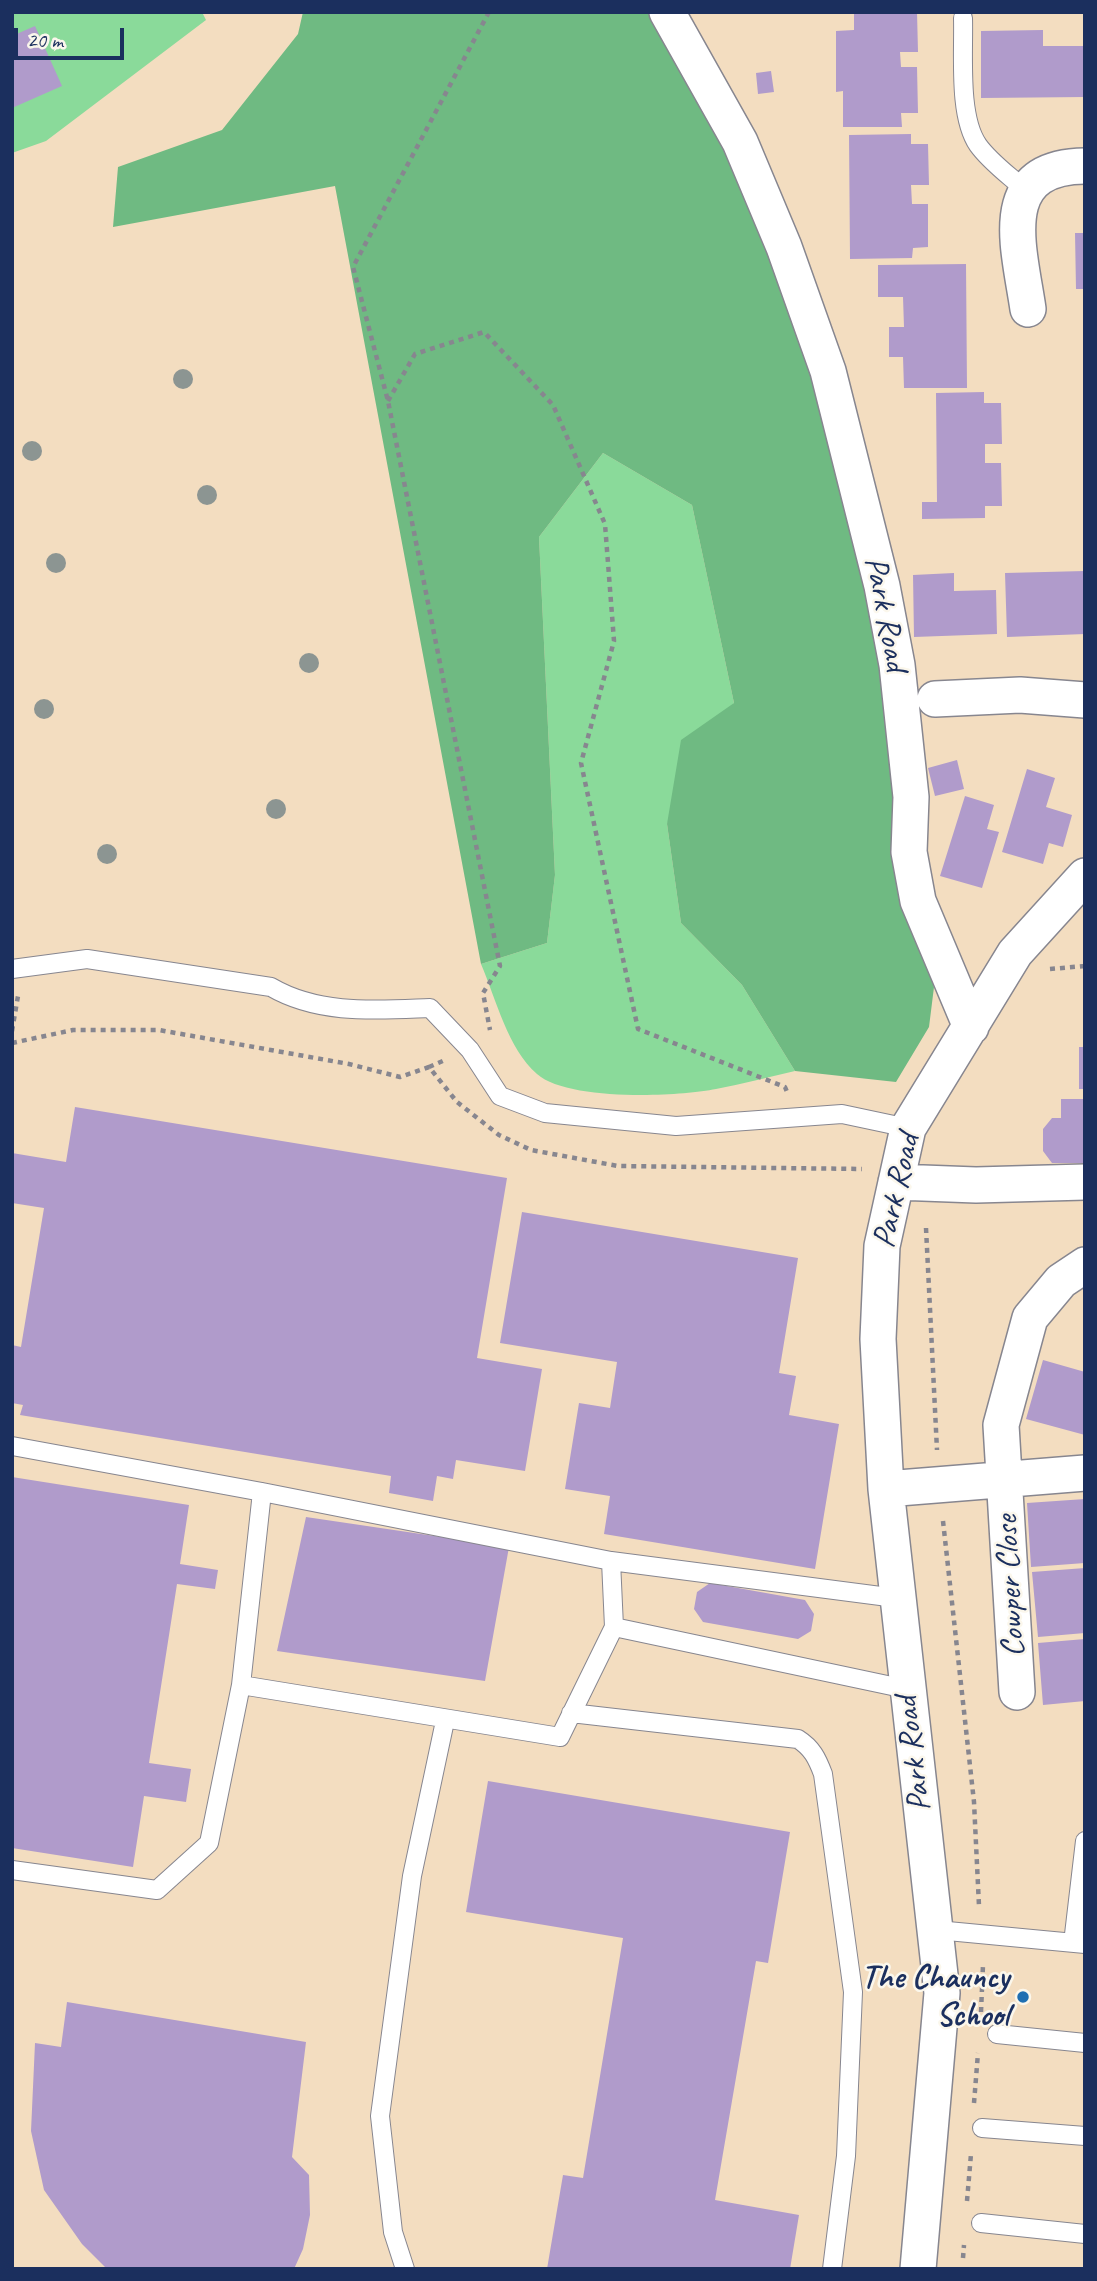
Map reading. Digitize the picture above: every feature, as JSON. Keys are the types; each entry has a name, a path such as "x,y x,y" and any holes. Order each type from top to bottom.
{"street":[{"name":"Park Road","path":"667,12 740,142 784,247 828,372 882,586 897,665 911,797 909,852 918,901 971,1027 908,1128 908,1178 882,1246 878,1339 886,1489 896,1598 937,1930 942,1993 918,2269"},
{"path":"1028,309 1017,228 1018,210 1025,190 1038,176 1055,168 1085,166"},
{"path":"935,699 1020,695 1085,700"},
{"path":"971,1027 1015,953 1079,894"},
{"path":"908,1178 1085,1182"},
{"name":"Cowper Close","path":"1017,1692 1001,1425 1030,1318 1061,1281 1085,1265"},
{"name":"Cowper Close","path":"886,1489 1085,1473"}],"lane":[{"path":"963,18 965,106 972,133 979,146 1025,190"},
{"path":"12,969 87,959 271,987 290,998 357,1011 430,1008 470,1050 500,1096 545,1113 676,1126 798,1115 842,1114 908,1128"},
{"path":"12,1446 611,1561 896,1598"},
{"path":"12,1870 157,1890 209,1843 241,1685 262,1492"},
{"path":"241,1685 445,1721 560,1737 614,1627 611,1561"},
{"path":"614,1627 906,1689"},
{"path":"571,1713 798,1739 810,1746 817,1758 822,1774 853,1992 846,2156 832,2269"},
{"path":"405,2269 393,2232 380,2116 412,1876 445,1721"},
{"path":"937,1930 1079,1944 1085,1841"},
{"path":"997,2034 1085,2043"},
{"path":"982,2128 1085,2136"},
{"path":"981,2223 1085,2234"}],"path":[{"path":"12,1043 73,1030 159,1030 349,1064 400,1077 491,1040 483,993 500,966 388,401 353,267 489,12"},
{"path":"388,401 415,354 484,332 553,405 605,524 614,641 581,763 638,1029 785,1087 798,1115"},
{"path":"1043,970 1085,966"},
{"path":"429,1067 457,1102 499,1135 531,1150 618,1166 908,1178 924,1198 938,1485 974,1802 980,1918"}],"green space":[{"path":"12,12 202,12 206,20 46,141 12,153"},
{"path":"303,12 652,12 733,146 827,403 887,637 894,850 934,987 929,1027 896,1082 795,1071 742,985 681,923 667,824 681,740 734,703 692,505 603,453 539,537 555,875 547,943 481,964 335,186 113,227 118,167 222,130 298,34"},
{"path":"603,453 692,505 734,703 667,824 681,923 742,985 795,1071 716,1089 676,1094 597,1093 552,1083 537,1074 518,1051 481,964 547,943 555,875 539,537"}],"building":[{"path":"854,12 917,12 918,52 900,52 901,67 917,67 918,113 901,113 902,127 843,127 843,91 836,92 836,31 854,30"},
{"path":"35,26 62,86 12,108 12,36"},
{"path":"1043,30 1043,46 1085,46 1085,97 981,98 981,31"},
{"path":"771,71 774,92 758,94 756,73"},
{"path":"911,134 911,144 928,144 929,185 911,185 912,204 928,204 928,247 913,248 912,258 850,259 849,135"},
{"path":"1075,233 1085,233 1085,289 1076,289"},
{"path":"966,264 967,388 904,388 903,357 889,357 889,327 904,327 903,297 878,297 878,265"},
{"path":"984,392 984,403 1001,403 1002,444 985,444 985,463 1001,463 1002,506 985,506 985,518 922,519 922,502 937,502 936,393"},
{"path":"1085,571 1085,634 1007,637 1005,573"},
{"path":"954,573 954,591 996,590 997,634 914,637 913,575"},
{"path":"957,760 964,789 935,796 928,768"},
{"path":"1027,769 1055,778 1046,807 1072,815 1063,847 1049,843 1043,864 1002,852"},
{"path":"965,796 994,805 987,829 999,832 982,888 940,876"},
{"path":"1079,1047 1085,1047 1085,1089 1079,1089"},
{"path":"1061,1099 1085,1099 1085,1163 1052,1163 1043,1151 1043,1129 1052,1118 1061,1118"},
{"path":"75,1107 507,1178 477,1358 542,1369 525,1471 456,1460 453,1479 437,1476 433,1501 389,1493 391,1476 20,1415 23,1405 12,1403 12,1345 21,1347 44,1208 12,1203 12,1153 66,1162"},
{"path":"522,1212 798,1258 779,1373 796,1376 789,1415 839,1424 815,1569 604,1534 610,1496 565,1489 579,1403 610,1408 617,1362 500,1343"},
{"path":"1043,1360 1085,1372 1085,1435 1026,1419"},
{"path":"12,1477 189,1505 180,1564 218,1570 215,1589 177,1584 149,1763 191,1769 186,1802 144,1796 133,1867 12,1848"},
{"path":"1085,1499 1085,1563 1031,1567 1027,1503"},
{"path":"306,1517 509,1547 485,1681 277,1651"},
{"path":"1085,1568 1085,1633 1038,1637 1032,1572"},
{"path":"710,1583 805,1600 814,1614 811,1631 798,1639 703,1622 694,1609 697,1592"},
{"path":"1085,1639 1085,1701 1043,1705 1038,1643"},
{"path":"488,1781 790,1832 768,1963 756,1961 715,2200 799,2215 790,2269 547,2269 563,2175 583,2178 623,1938 466,1912"},
{"path":"67,2002 306,2042 292,2157 309,2175 310,2215 303,2249 294,2269 107,2269 82,2244 44,2190 31,2131 35,2043 61,2047"}],"place":[{"name":"The Chauncy School","path":"1023,1997"}]}
